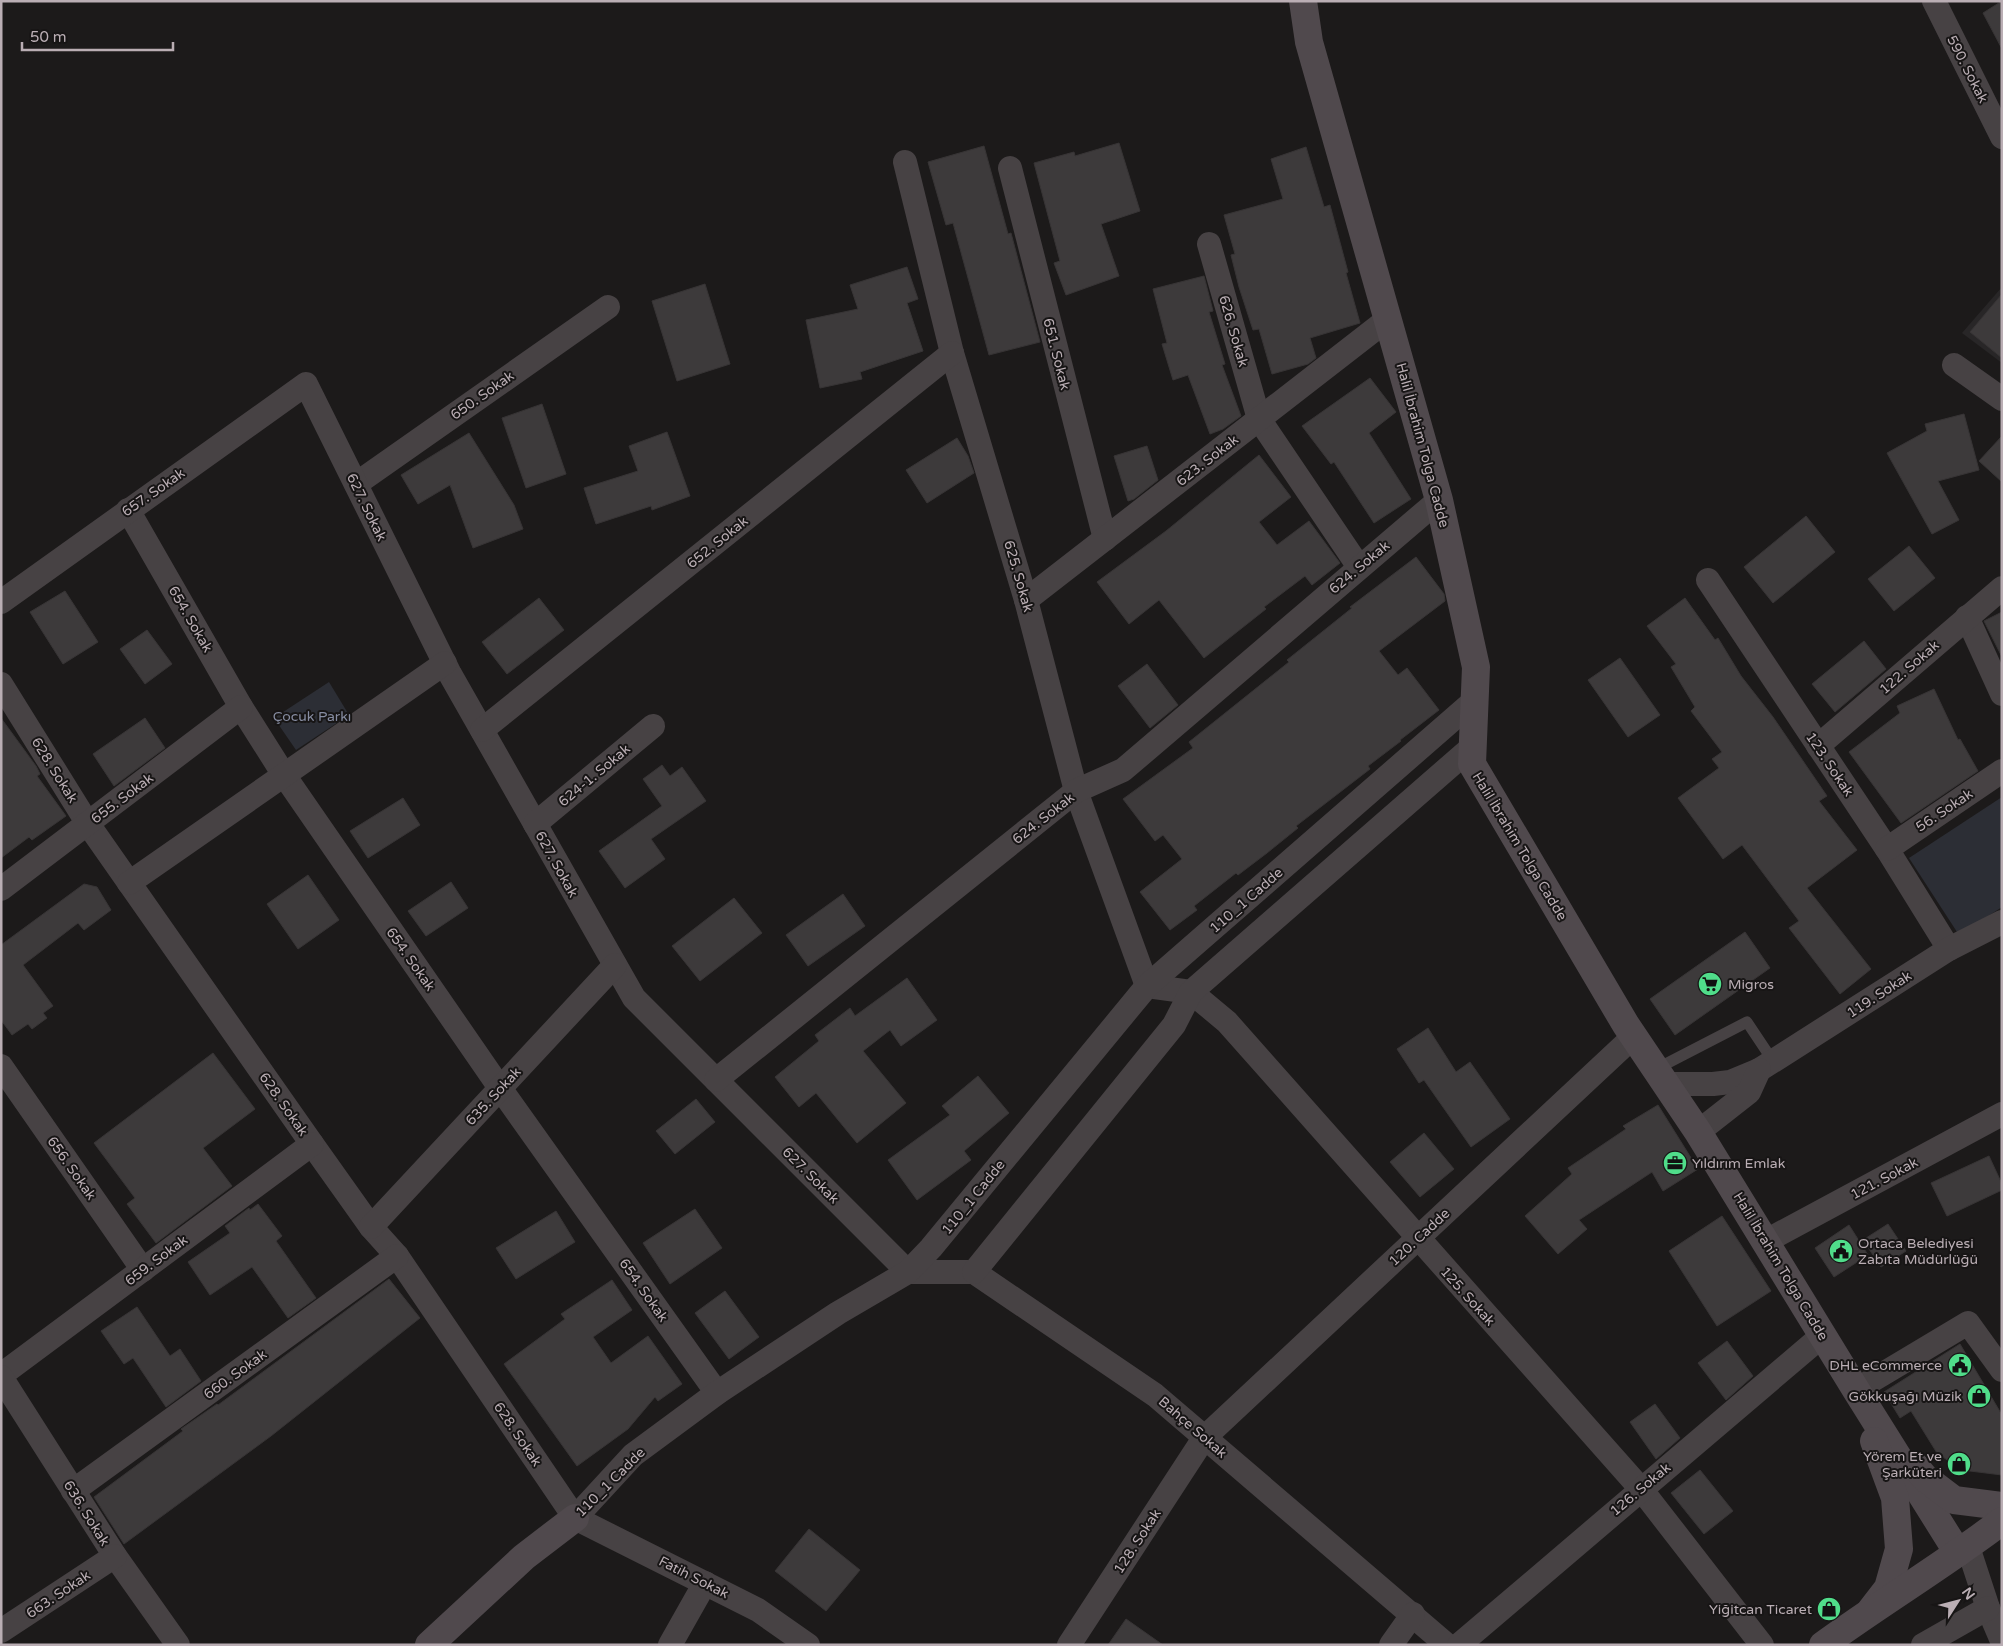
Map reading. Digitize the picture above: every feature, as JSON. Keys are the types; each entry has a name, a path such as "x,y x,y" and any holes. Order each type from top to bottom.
{"street":[{"name":"Halil İbrahim Tolga Cadde","path":"1303,1 1309,42 1439,500 1476,666 1472,764 1633,1037 1698,1132 1856,1390"},
{"name":"590. Sokak","path":"1934,1 2002,137"},
{"name":"625. Sokak","path":"905,162 952,353 1026,600 1076,791 1147,986"},
{"name":"651. Sokak","path":"1010,168 1105,539"},
{"name":"626. Sokak","path":"1209,244 1259,419 1360,567"},
{"name":"650. Sokak","path":"356,484 608,307"},
{"name":"623. Sokak","path":"1026,600 1388,319"},
{"name":"652. Sokak","path":"482,730 952,353"},
{"path":"1954,365 2002,399"},
{"name":"627. Sokak","path":"306,384 445,663 634,998 908,1272"},
{"name":"657. Sokak","path":"1,602 306,384"},
{"name":"624. Sokak","path":"716,1080 1076,791 1123,770 1439,500"},
{"name":"654. Sokak","path":"128,510 241,707 284,774 500,1088 717,1393"},
{"name":"123. Sokak","path":"1708,580 1887,849 1948,949"},
{"name":"122. Sokak","path":"1818,746 2002,588"},
{"path":"1967,617 2002,694"},
{"path":"129,883 445,663"},
{"name":"628. Sokak","path":"1,684 88,824 312,1144 372,1227 397,1256 575,1518"},
{"name":"110_1 Cadde","path":"429,1645 524,1557 575,1518 633,1455 717,1393 838,1313 908,1272 937,1240 1147,986 1475,700"},
{"name":"655. Sokak","path":"1,888 241,707"},
{"name":"624-1. Sokak","path":"535,824 653,726"},
{"path":"908,1272 974,1272 1174,1025 1190,992 1472,747"},
{"name":"56. Sokak","path":"1887,849 2002,771"},
{"name":"119. Sokak","path":"1661,1077 1713,1084 1730,1082 1766,1066 1948,949 2002,922"},
{"name":"635. Sokak","path":"372,1227 614,965"},
{"path":"1147,986 1190,992"},
{"name":"125. Sokak","path":"1190,992 1227,1022 1417,1239 1641,1489 1762,1645"},
{"name":"120. Cadde","path":"1204,1438 1633,1037"},
{"name":"656. Sokak","path":"1,1066 143,1270"},
{"path":"1698,1132 1749,1092 1766,1066"},
{"name":"121. Sokak","path":"1766,1241 2002,1114"},
{"name":"659. Sokak","path":"1,1376 312,1144"},
{"name":"660. Sokak","path":"73,1491 397,1256"},
{"name":"Bahçe Sokak","path":"974,1272 1155,1395 1448,1645"},
{"path":"1856,1390 1968,1323 2002,1370"},
{"name":"126. Sokak","path":"1458,1645 1823,1335"},
{"name":"636. Sokak","path":"1,1376 114,1556 178,1645"},
{"path":"1856,1390 1925,1478 1954,1500 2002,1506"},
{"path":"1856,1390 1963,1550 2002,1641"},
{"path":"1856,1390 1895,1498 1899,1549 1888,1588 1871,1610"},
{"name":"128. Sokak","path":"1069,1645 1204,1438"},
{"name":"Fatih Sokak","path":"575,1518 758,1610 808,1645"},
{"path":"1824,1645 1871,1610 1963,1550 2002,1521"},
{"name":"663. Sokak","path":"1,1631 114,1556"},
{"path":"670,1645 705,1583"},
{"path":"1923,1645 1988,1608"},
{"path":"1391,1645 1413,1614"}],"lane":[{"path":"1661,1077 1747,1022 1766,1066"}],"shaded area":[{"path":"2002,287 2002,363 1962,333"}],"green space":[{"name":"Çocuk Parkı","path":"329,682 349,715 296,750 274,718"},
{"path":"2002,797 2002,907 1959,935 1909,858"}],"building":[{"path":"2002,1 2002,49 1983,13"},
{"path":"1119,143 1140,211 1101,224 1119,276 1066,295 1054,263 1060,261 1034,163 1074,152 1075,156"},
{"path":"984,146 1008,234 1011,233 1040,342 989,355 953,223 946,225 928,162"},
{"path":"1306,147 1324,207 1330,205 1360,323 1310,338 1316,358 1308,364 1272,374 1259,329 1253,330 1239,287 1231,255 1235,254 1224,215 1283,199 1271,159"},
{"path":"907,267 918,299 907,303 923,351 860,372 862,379 820,388 806,320 858,309 850,285"},
{"path":"1204,276 1213,311 1209,312 1225,364 1222,365 1241,416 1223,429 1210,434 1188,375 1173,380 1162,344 1167,343 1153,289"},
{"path":"705,284 730,364 677,381 652,301"},
{"path":"2002,294 2002,358 1970,332"},
{"path":"1370,378 1396,412 1369,433 1411,499 1374,523 1334,462 1331,464 1302,426"},
{"path":"542,404 566,474 526,488 502,418"},
{"path":"1964,414 1979,470 1938,481 1959,520 1932,534 1887,453 1927,431 1925,424"},
{"path":"667,432 690,496 652,510 651,506 596,524 584,488 638,471 629,446"},
{"path":"469,433 514,505 523,529 473,548 450,485 418,504 401,475"},
{"path":"2002,436 2002,482 1979,461"},
{"path":"957,438 968,456 974,473 927,503 906,470"},
{"path":"1147,446 1158,480 1134,499 1128,501 1114,456"},
{"path":"1259,455 1291,497 1259,522 1277,545 1309,521 1340,563 1312,585 1305,576 1264,607 1266,609 1204,658 1159,600 1129,624 1097,582 1166,531"},
{"path":"1806,516 1835,552 1773,603 1744,567"},
{"path":"1909,546 1935,578 1894,611 1868,579"},
{"path":"1416,557 1444,594 1445,601 1379,651 1398,675 1407,668 1439,710 1368,766 1370,769 1296,826 1298,828 1267,853 1238,875 1236,873 1194,906 1197,910 1170,930 1140,892 1182,859 1163,835 1155,841 1123,799 1193,748 1189,742 1289,662 1287,660 1352,608 1350,607"},
{"path":"65,591 98,642 63,664 30,612"},
{"path":"539,598 564,630 507,674 482,642"},
{"path":"1685,598 1715,640 1718,638 1741,676 1773,717 1827,796 1819,801 1857,850 1807,888 1871,969 1840,994 1789,928 1799,921 1742,845 1723,859 1678,798 1719,768 1712,759 1722,752 1691,711 1695,707 1671,667 1676,664 1647,626"},
{"path":"2002,612 2002,657 1984,621"},
{"path":"147,630 172,664 145,684 120,649"},
{"path":"1864,641 1886,669 1835,712 1812,684"},
{"path":"1620,658 1660,715 1628,737 1588,680"},
{"path":"1147,664 1178,705 1150,728 1118,686"},
{"path":"1934,689 1958,740 1960,739 1978,771 1901,823 1849,752 1900,713 1897,706"},
{"path":"1,718 36,766 40,774 37,776 66,816 32,840 29,837 1,858"},
{"path":"145,718 165,748 114,786 93,754"},
{"path":"662,765 670,776 682,767 706,801 651,839 665,859 625,888 599,851 662,806 643,779"},
{"path":"403,798 420,825 368,858 350,831"},
{"path":"308,875 339,920 298,949 267,904"},
{"path":"451,882 468,908 426,936 408,911"},
{"path":"84,884 97,887 111,910 84,930 78,923 23,965 53,1006 43,1013 47,1018 32,1029 28,1024 12,1035 1,1020 1,945"},
{"path":"843,894 865,926 808,966 786,935"},
{"path":"734,898 762,933 700,981 672,946"},
{"name":"Migros","path":"1745,932 1770,968 1675,1035 1650,999"},
{"path":"907,978 937,1020 901,1046 890,1030 863,1051 906,1103 857,1143 816,1093 799,1107 775,1077 819,1041 815,1035 850,1008 855,1016"},
{"path":"1428,1028 1456,1072 1470,1062 1510,1119 1471,1147 1424,1080 1419,1083 1397,1049"},
{"path":"213,1053 255,1109 203,1148 232,1186 156,1243 127,1204 135,1198 94,1143"},
{"path":"978,1076 1009,1113 964,1151 971,1160 917,1200 888,1160 950,1115 942,1106"},
{"path":"696,1099 715,1122 675,1154 656,1131"},
{"path":"1658,1105 1698,1169 1663,1191 1652,1172 1579,1220 1587,1229 1558,1254 1525,1216 1572,1174 1568,1168 1626,1129 1623,1126"},
{"path":"1424,1133 1454,1169 1420,1197 1390,1162"},
{"path":"1989,1156 2002,1184 2002,1190 1947,1216 1931,1183"},
{"path":"258,1204 282,1236 276,1241 316,1298 288,1318 252,1267 210,1295 188,1262 230,1233 225,1226 249,1208 250,1210"},
{"path":"695,1209 722,1248 670,1284 643,1243"},
{"path":"556,1211 575,1242 516,1279 496,1248"},
{"path":"1722,1216 1771,1291 1717,1326 1669,1251"},
{"path":"1888,1224 1906,1251 1881,1267 1863,1240"},
{"name":"Ortaca Belediyesi Zabıta Müdürlüğü","path":"1849,1225 1868,1255 1834,1277 1815,1248"},
{"path":"389,1279 420,1318 271,1436 124,1544 94,1497 183,1431 181,1429 218,1405"},
{"path":"612,1280 632,1310 593,1337 611,1363 648,1336 682,1384 658,1401 655,1397 628,1429 577,1466 504,1364 565,1319 561,1314"},
{"path":"725,1291 759,1337 729,1359 695,1313"},
{"path":"137,1307 170,1356 180,1349 201,1381 166,1407 133,1358 124,1364 101,1331"},
{"path":"1727,1341 1753,1376 1726,1400 1698,1363"},
{"path":"1960,1344 2002,1415 2002,1475 1962,1470 1937,1453 1911,1411 1900,1418 1884,1392"},
{"path":"1655,1404 1680,1438 1656,1459 1630,1422"},
{"path":"1700,1470 1733,1511 1704,1534 1671,1493"},
{"path":"809,1529 860,1570 826,1611 775,1571"},
{"path":"1126,1619 1163,1645 1108,1645"}],"place":[{"name":"Migros","path":"1710,984"},
{"name":"Yıldırım Emlak","path":"1675,1163"},
{"name":"Ortaca Belediyesi Zabıta Müdürlüğü","path":"1841,1251"},
{"name":"DHL eCommerce","path":"1960,1365"},
{"name":"Gökkuşağı Müzik","path":"1979,1396"},
{"name":"Yörem Et ve Şarküteri","path":"1959,1464"},
{"name":"Yiğitcan Ticaret","path":"1829,1609"}]}
